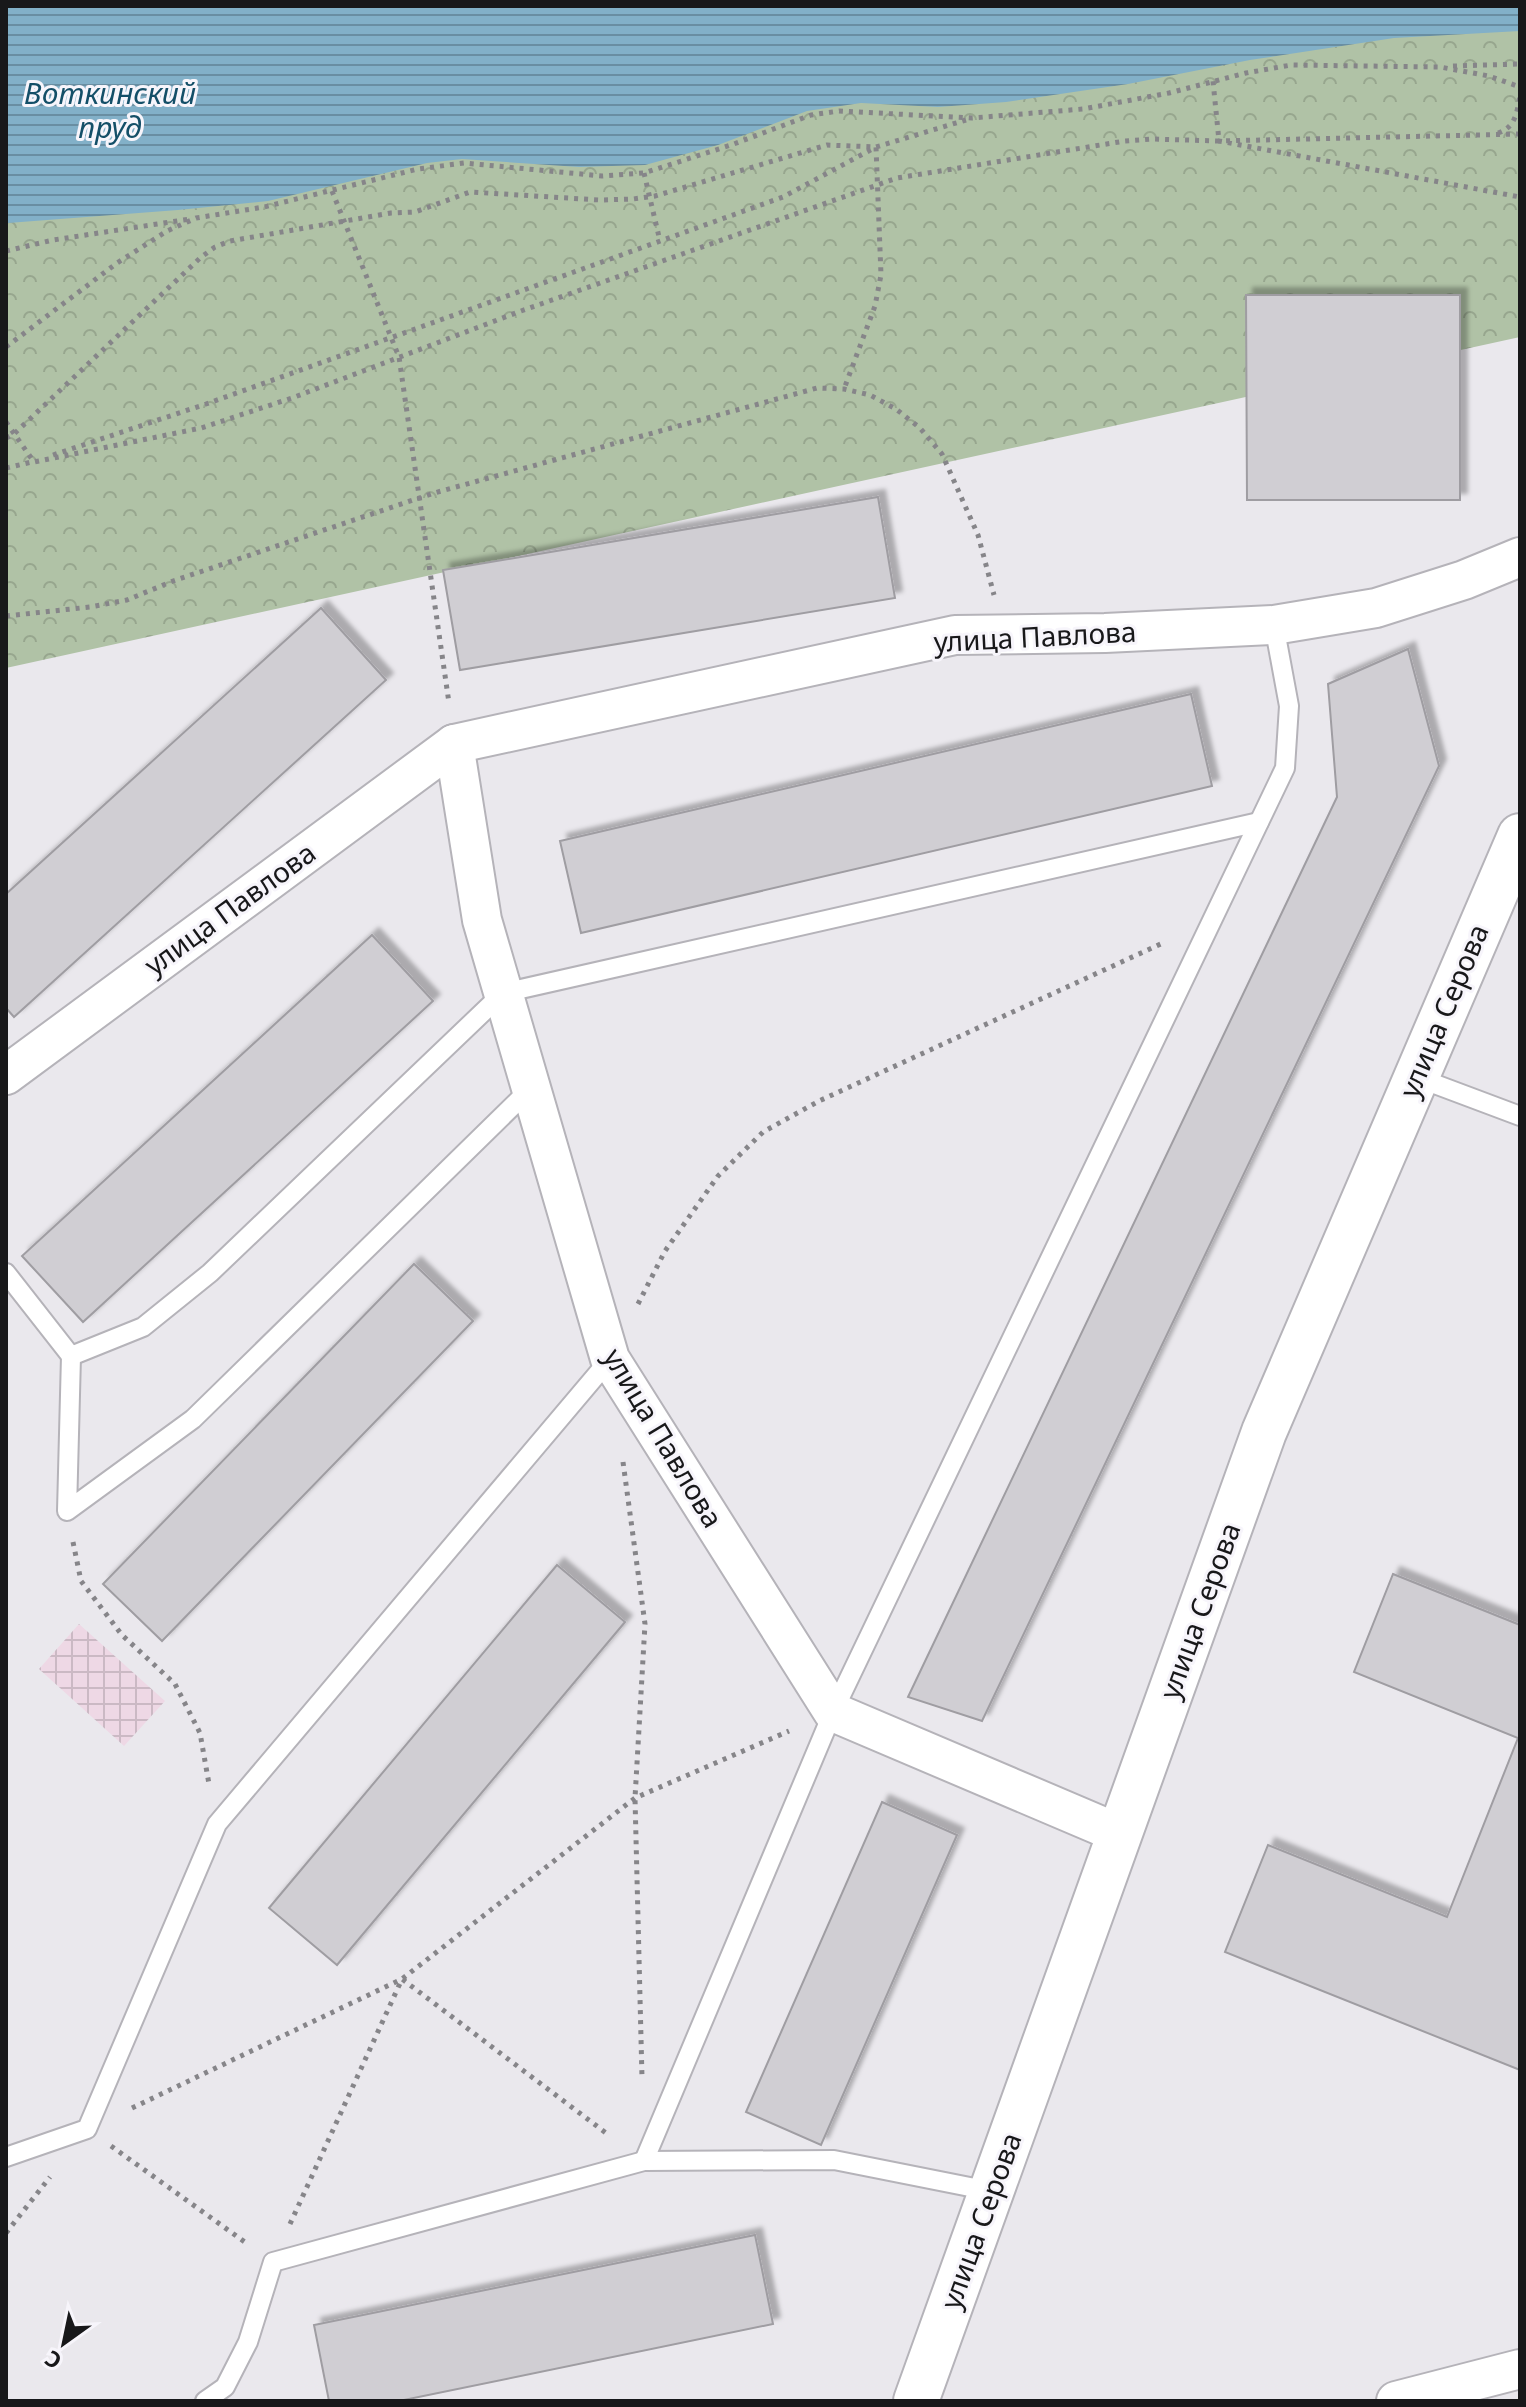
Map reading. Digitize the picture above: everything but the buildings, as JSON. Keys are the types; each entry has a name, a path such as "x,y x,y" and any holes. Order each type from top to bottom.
{"main road":[{"name":"улица Серова","path":"916,2401 1264,1432 1520,836"}],"street":[{"name":"улица Павлова","path":"6,1075 454,744 955,635 1105,633 1274,625 1376,608 1464,580 1520,557"},
{"name":"улица Павлова","path":"454,744 482,920 610,1359 833,1712"},
{"path":"833,1712 1120,1834"},
{"path":"1396,2401 1520,2369"}],"lane":[{"path":"644,2161 833,1712 1285,768 1289,706 1274,625"},
{"path":"71,1356 143,1327 210,1273 503,993 1259,822"},
{"path":"1416,1077 1520,1116"},
{"path":"67,1511 193,1419 531,1088"},
{"path":"6,1273 71,1356 67,1511"},
{"path":"6,2157 87,2129 217,1824 610,1359"},
{"path":"205,2401 225,2387 248,2342 273,2262 644,2161 834,2160 992,2192"}],"path":[{"path":"6,251 53,240 264,207 418,169 464,163 602,176 644,173 811,115 839,111 972,118 1083,109 1291,65 1440,67 1520,64"},
{"path":"1440,67 1489,76 1520,87"},
{"path":"1213,81 1219,141"},
{"path":"1494,135 1512,126 1520,95"},
{"path":"34,462 783,197 876,147 972,118"},
{"path":"6,468 201,428 292,398 521,311 897,178 1151,139 1219,141 1520,134"},
{"path":"1219,141 1520,197"},
{"path":"6,438 14,434 200,258 230,241 391,213 415,212 470,192 600,200 633,199 827,145 876,147"},
{"path":"844,389 875,306 881,275 876,147"},
{"path":"644,173 660,241"},
{"path":"332,191 399,357 454,744"},
{"path":"6,347 117,263 167,231 196,218"},
{"path":"6,616 127,600 420,497 817,388 844,389 870,395 896,409 920,428 942,454 978,535 992,582 1001,634"},
{"path":"6,422 34,462"},
{"path":"610,1359 665,1251 718,1176 763,1132 819,1101 1212,921"},
{"path":"622,1452 645,1624 635,1798 642,2082"},
{"path":"67,1511 81,1581 122,1635 175,1684 200,1733 217,1824"},
{"path":"6,2233 87,2129 402,1979 635,1798 833,1712"},
{"path":"402,1979 644,2161"},
{"path":"87,2129 273,2262 402,1979"}],"shaded area":[{"path":"79,1624 165,1701 124,1746 39,1669"}],"green space":[{"path":"6,6 1520,6 1520,337 6,668"}],"water":[{"name":"Воткинский пруд","path":"6,6 1520,6 1520,31 1394,38 1006,102 938,107 861,103 807,111 718,145 645,165 579,167 462,159 427,163 268,201 8,223"}]}
